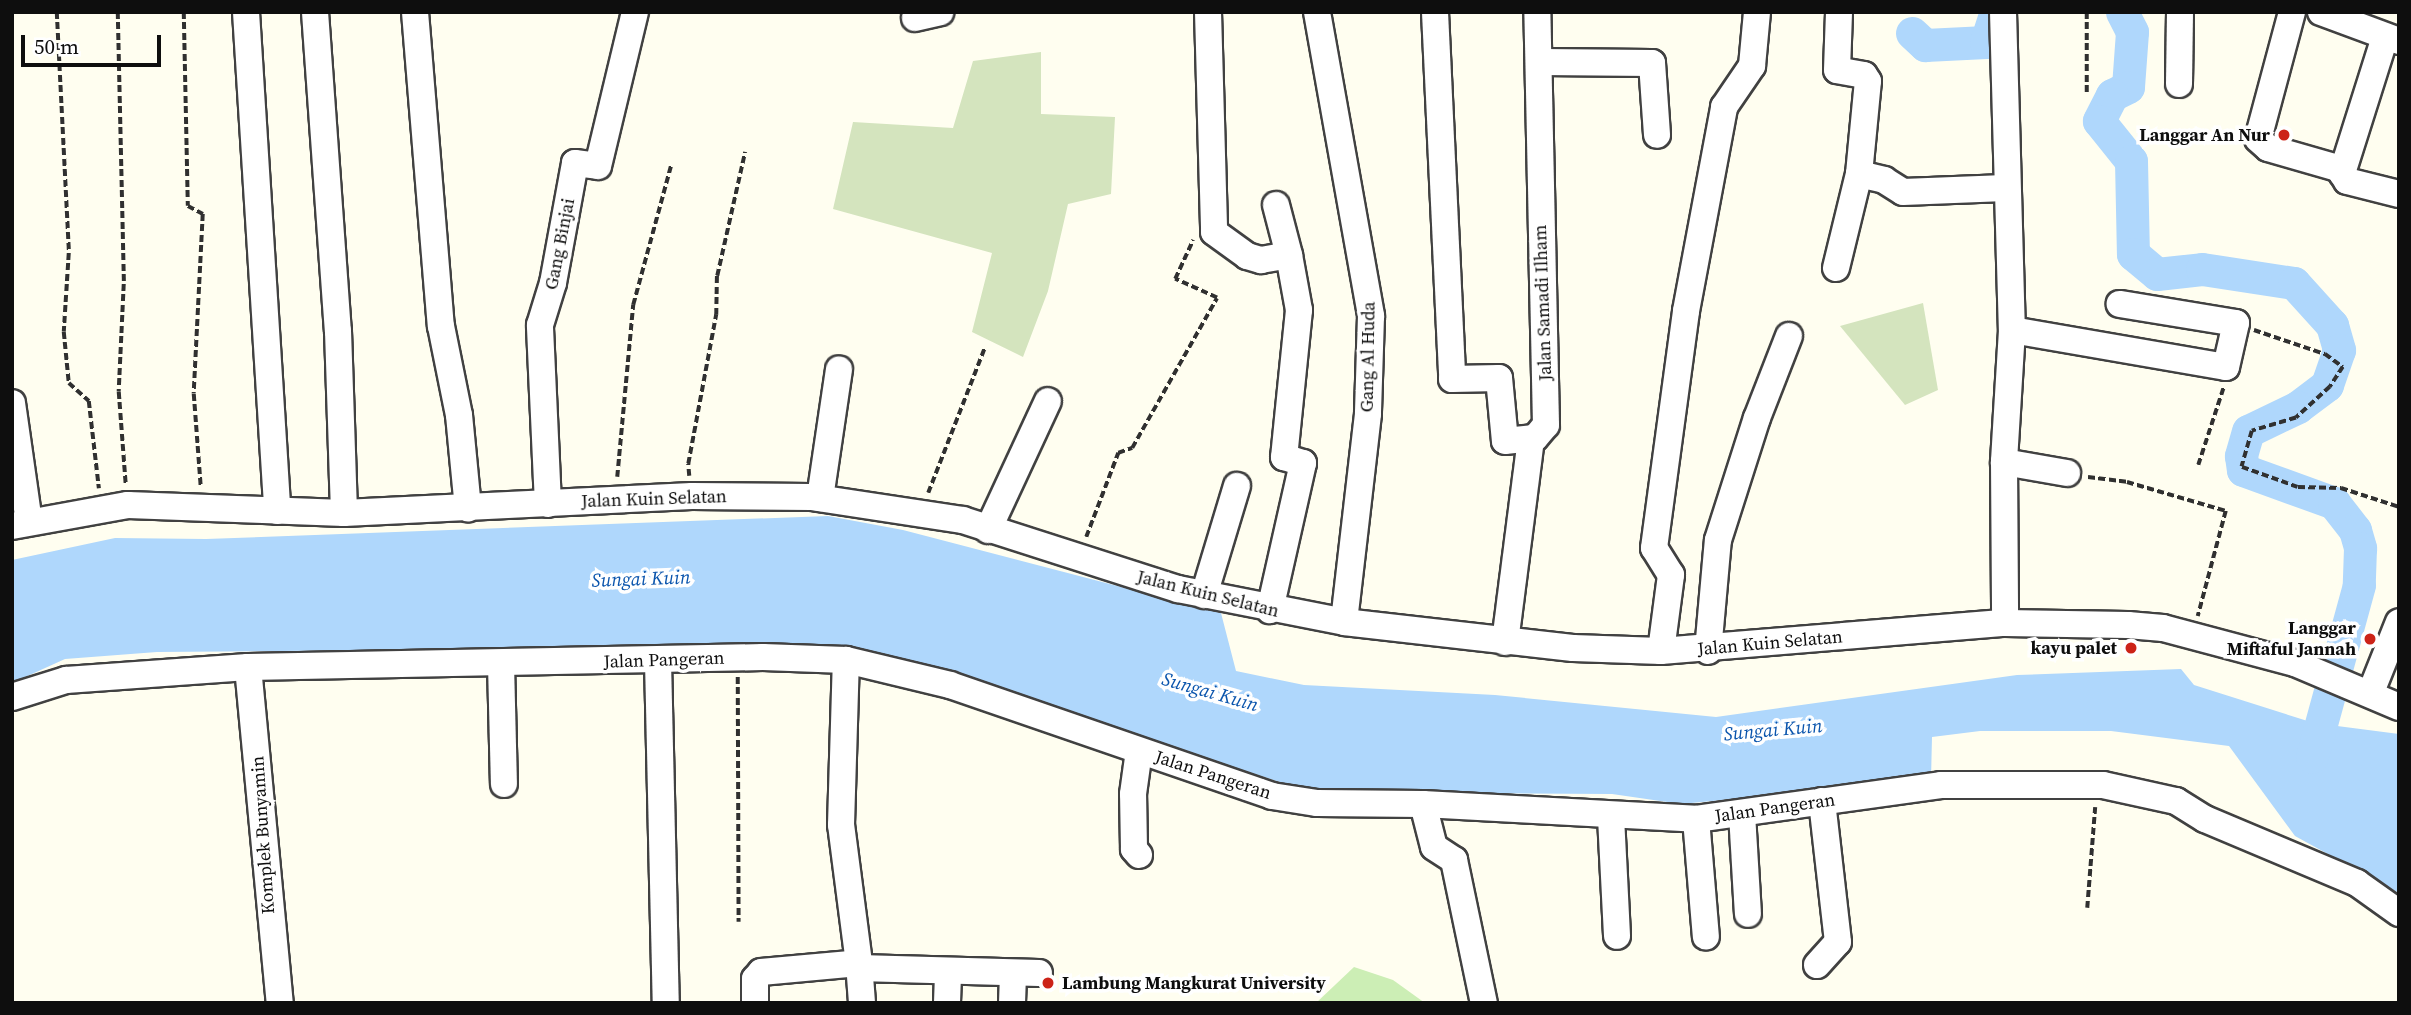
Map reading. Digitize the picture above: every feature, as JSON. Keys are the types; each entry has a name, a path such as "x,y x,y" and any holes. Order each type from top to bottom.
{"street":[{"path":"246,12 277,511"},
{"path":"314,12 338,331 344,513"},
{"path":"415,12 441,326 459,415 468,509"},
{"name":"Gang Binjai","path":"548,504 540,325 553,283 575,163 598,166 635,12"},
{"path":"1208,12 1214,232 1247,256 1261,260 1289,255"},
{"name":"Gang Al Huda","path":"1317,12 1371,316 1368,414 1344,622"},
{"path":"1435,12 1452,379 1499,378 1506,442 1531,439"},
{"name":"Jalan Samadi Ilham","path":"1505,642 1531,439 1546,425 1540,242 1541,62 1537,12"},
{"path":"1661,651 1671,575 1654,548 1686,311 1724,107 1752,66 1758,12"},
{"path":"1836,268 1859,174 1868,81 1864,75 1837,70 1839,12"},
{"path":"2003,12 2004,188 2012,330 2004,462 2005,623"},
{"path":"2179,84 2180,12"},
{"path":"2292,12 2258,139 2268,148 2341,169 2347,181 2399,194"},
{"path":"2321,12 2392,39 2341,169"},
{"path":"1541,62 1652,64 1657,135"},
{"path":"1859,174 1884,180 1903,192 2004,188"},
{"path":"1270,610 1303,463 1284,457 1299,310 1276,205"},
{"path":"2012,330 2226,368 2236,323 2120,304"},
{"path":"1708,650 1718,540 1749,441 1789,336"},
{"path":"820,498 839,369"},
{"path":"988,530 1048,401"},
{"path":"12,403 21,524"},
{"path":"2004,462 2067,473"},
{"path":"1204,596 1237,486"},
{"name":"Jalan Kuin Selatan","path":"21,524 128,505 344,513 692,496 820,498 920,511 1204,596 1344,622 1505,642 1661,651 1708,650 2005,623 2128,625 2193,635 2333,676 2399,707"},
{"path":"2371,692 2399,622"},
{"name":"Jalan Pangeran","path":"12,697 53,684 99,676 248,667 737,658 846,660 950,685 1272,796 1317,803 1423,804 1611,817 1696,819 1941,785 2103,785 2176,801 2205,819 2357,883 2399,913"},
{"path":"846,660 841,825 862,1003"},
{"path":"658,661 666,1003"},
{"path":"501,664 504,784"},
{"name":"Komplek Bunyamin","path":"248,667 280,1003"},
{"path":"1139,751 1133,794 1135,849 1139,855"},
{"path":"1817,965 1838,942 1822,801"},
{"path":"1423,804 1434,847 1454,860 1483,1003"},
{"path":"1742,814 1748,914"},
{"path":"1611,817 1617,936"},
{"path":"1696,819 1706,937"},
{"path":"755,1003 755,979 761,972 859,966 1039,973"},
{"path":"947,971 947,1003"},
{"path":"1012,1003 1013,973"}],"path":[{"path":"57,12 69,253 64,332 69,383 89,401 101,508"},
{"path":"118,12 124,284 119,392 128,505"},
{"path":"184,12 188,206 203,214 194,394 202,506"},
{"path":"2087,12 2087,96"},
{"path":"692,496 688,464 716,316 717,276 745,152"},
{"path":"615,500 633,305 671,165"},
{"path":"1078,559 1118,453 1132,448 1217,298 1175,279 1194,240 1214,232"},
{"path":"2236,323 2325,354 2343,367 2330,387 2297,418 2252,431 2242,463 2298,487 2341,488 2399,507"},
{"path":"920,511 984,349"},
{"path":"2198,465 2226,368"},
{"path":"2067,473 2127,482 2226,511 2193,635"},
{"path":"737,658 739,922"},
{"path":"2087,908 2097,796 2103,785"}],"green space":[{"path":"1041,52 1041,114 1115,117 1111,194 1068,204 1048,291 1023,357 972,332 992,253 833,209 853,122 953,128 973,61"},
{"path":"1923,303 1938,390 1905,405 1840,326"},
{"path":"1354,967 1393,980 1425,1003 1316,1003"}],"water":[{"name":"Sungai Kuin","path":"828,516 903,530 1221,613 1236,671 1304,685 1495,695 1716,717 2017,675 2181,669 2194,685 2314,723 2399,734 2399,893 2295,836 2229,746 2111,731 1980,731 1932,737 1931,780 1681,804 1612,794 1311,792 851,646 157,652 65,659 12,683 12,560 115,538 206,539"}],"waterway":[{"path":"1912,33 1925,45 1986,42 1996,12"},
{"path":"2122,12 2132,32 2128,87 2112,95 2099,121 2131,161 2133,254 2157,274 2202,269 2294,283 2332,325 2339,350 2327,385 2298,407 2248,431 2241,456 2243,470 2334,503 2355,530 2360,548 2359,585 2312,757"}],"place":[{"name":"Langgar An Nur","path":"2284,135"},
{"name":"Langgar Miftaful Jannah","path":"2370,639"},
{"name":"kayu palet","path":"2131,648"},
{"name":"Lambung Mangkurat University","path":"1048,983"}]}
